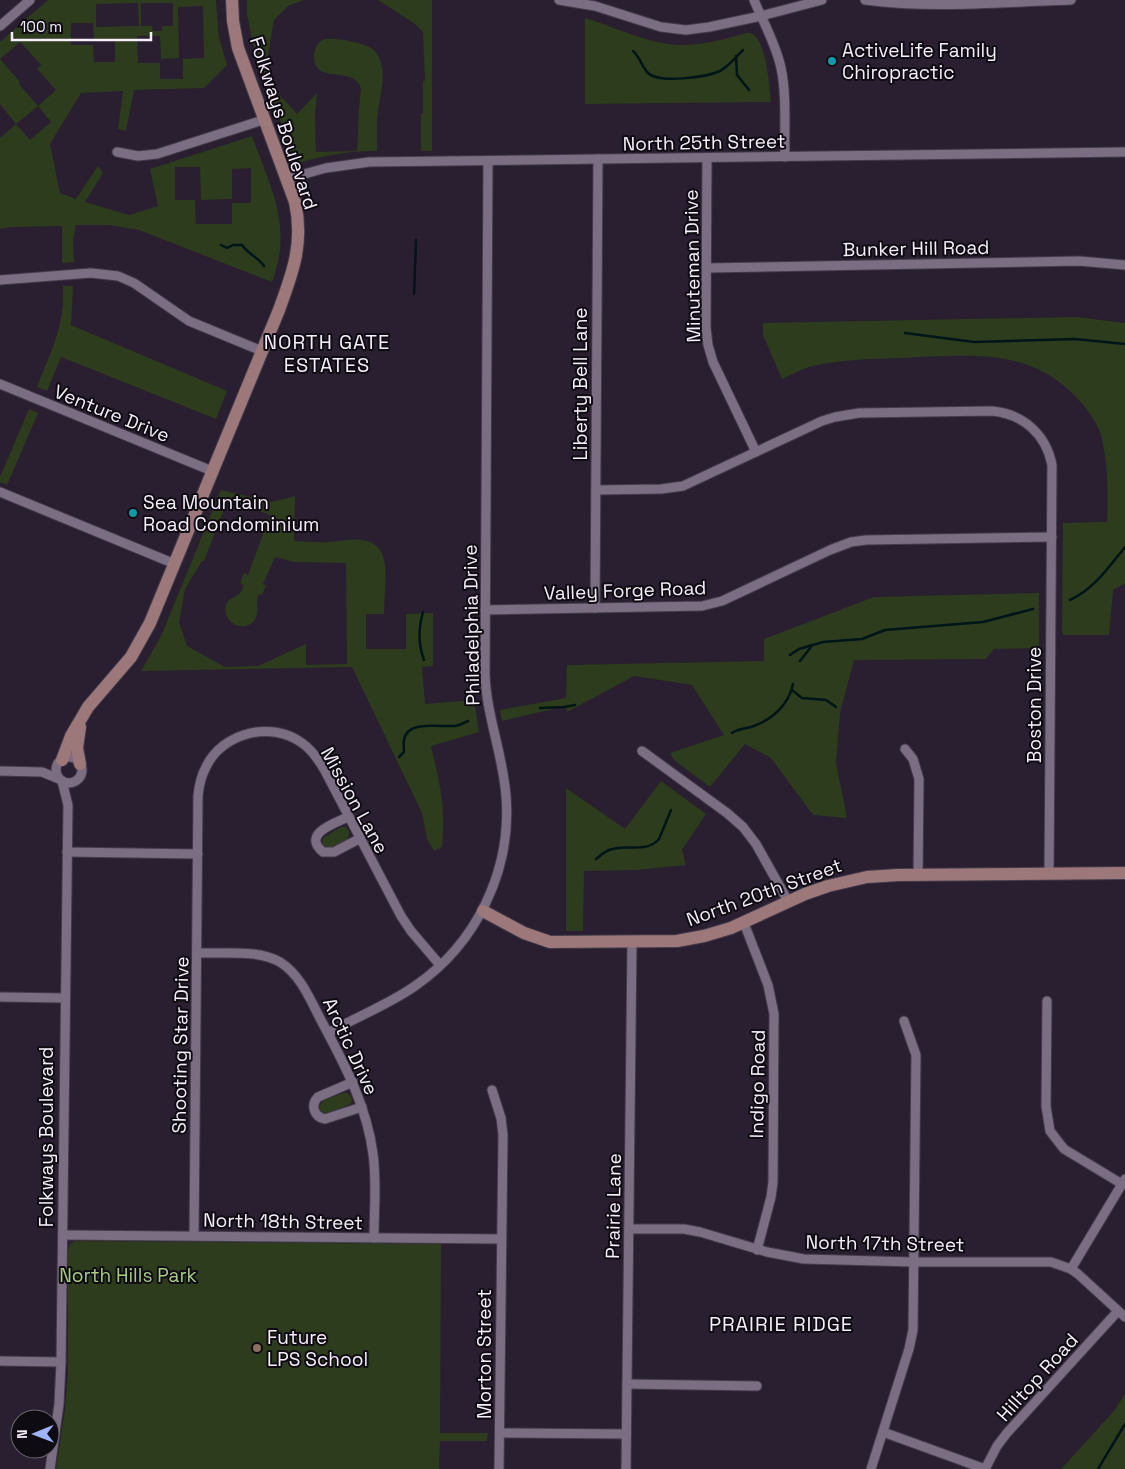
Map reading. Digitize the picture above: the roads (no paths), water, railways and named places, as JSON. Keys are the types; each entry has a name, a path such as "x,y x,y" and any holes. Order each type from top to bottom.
{"street":[{"path":"0,26 30,0"},
{"name":"Folkways Boulevard","path":"60,761 82,717 94,700 120,672 140,644 150,623 262,351 290,280 297,256 296,210 236,40 232,0"},
{"path":"559,0 590,5 656,26 678,30 709,27 822,0"},
{"path":"754,0 775,48 782,74 785,157"},
{"path":"865,0 893,4 928,5 1071,0"},
{"path":"117,152 138,156 157,154 263,120"},
{"name":"North 25th Street","path":"286,179 326,168 359,163 1125,152"},
{"name":"Minuteman Drive","path":"707,158 706,334 709,352 756,452"},
{"name":"Liberty Bell Lane","path":"595,608 598,159"},
{"name":"Philadelphia Drive","path":"328,1033 407,991 440,965 464,939 483,911 494,886 502,858 506,813 504,777 490,720 486,690 488,161"},
{"name":"Bunker Hill Road","path":"707,268 1079,261 1125,265"},
{"path":"0,280 91,273 118,276 134,283 195,324 262,351"},
{"name":"Venture Drive","path":"0,384 212,471"},
{"name":"Boston Drive","path":"596,490 676,487 696,481 822,421 846,414 992,411 1008,414 1024,421 1033,428 1048,450 1052,473 1049,874"},
{"path":"0,492 174,564"},
{"name":"Valley Forge Road","path":"485,610 693,607 714,604 830,550 861,541 1052,537"},
{"name":"Folkways Boulevard","path":"80,764 77,748 82,717"},
{"name":"Mission Lane","path":"198,854 198,796 201,778 205,767 217,750 237,737 252,733 266,731 285,734 302,743 319,760 400,916 411,932 440,965"},
{"path":"905,749 913,759 919,779 918,875"},
{"path":"642,751 727,813 743,827 756,844 788,901"},
{"path":"0,771 42,772 70,783 78,780 81,774 80,764 72,758 60,761 42,772"},
{"path":"60,761 56,769 60,780"},
{"name":"Folkways Boulevard","path":"60,780 68,805"},
{"name":"Folkways Boulevard","path":"50,1469 58,1419 61,1362 68,805 78,780"},
{"path":"348,817 320,831 316,837 317,845 323,852 332,853 359,839"},
{"path":"67,852 198,854"},
{"name":"Shooting Star Drive","path":"194,1236 198,854"},
{"name":"North 20th Street","path":"483,911 544,941 566,943 667,942 695,938 722,931 818,889 854,880 886,875 1125,872"},
{"name":"Indigo Road","path":"744,923 768,985 774,1014 773,1182 757,1250"},
{"name":"Prairie Lane","path":"626,1469 632,942"},
{"name":"Arctic Drive","path":"198,953 260,955 279,962 296,976 303,985 352,1082 362,1108 374,1156 374,1238"},
{"path":"0,998 65,998"},
{"path":"1047,1001 1046,1106 1050,1131 1064,1149 1123,1182 1071,1269"},
{"path":"870,1469 909,1349 913,1330 916,1055 904,1020"},
{"path":"352,1082 318,1097 314,1102 314,1111 317,1116 325,1119 362,1108"},
{"name":"Morton Street","path":"492,1090 501,1118 502,1135 499,1469"},
{"name":"North 17th Street","path":"629,1229 684,1229 700,1232 757,1250 804,1259 914,1262 1043,1261 1071,1269 1122,1314"},
{"name":"North 18th Street","path":"64,1235 501,1239"},
{"name":"Hilltop Road","path":"985,1469 996,1446 1007,1433 1122,1314"},
{"path":"0,1361 61,1362"},
{"path":"627,1384 757,1386"},
{"path":"883,1432 985,1469"},
{"path":"500,1433 626,1434"}],"waterway":[{"path":"633,51 648,73 672,79 694,77 720,71 743,50"},
{"path":"736,56 737,75 749,90"},
{"path":"414,294 416,240"},
{"path":"221,245 227,248 233,245 242,245 264,266"},
{"path":"905,333 974,342 1075,339 1125,344"},
{"path":"1070,600 1087,590 1107,570 1125,547"},
{"path":"790,655 799,649 823,642 862,639 885,630 983,622 1033,609"},
{"path":"423,612 419,636 424,660"},
{"path":"800,661 811,647"},
{"path":"732,733 761,723 774,715 788,698 793,684"},
{"path":"792,690 802,698 826,700 836,707"},
{"path":"540,708 575,705"},
{"path":"399,757 404,752 406,734 411,730 425,726 455,726 468,721"},
{"path":"596,859 615,848 642,847 654,843 659,839 671,810"},
{"path":"1098,1469 1125,1424"}],"place":[{"name":"ActiveLife Family Chiropractic","path":"832,61"},
{"name":"Sea Mountain Road Condominium","path":"133,513"},
{"name":"Future LPS School","path":"257,1348"}],"district":[{"name":"NORTH GATE ESTATES","path":"327,354"},
{"name":"PRAIRIE RIDGE","path":"781,1324"}],"park label":[{"name":"North Hills Park","path":"128,1275"}]}
